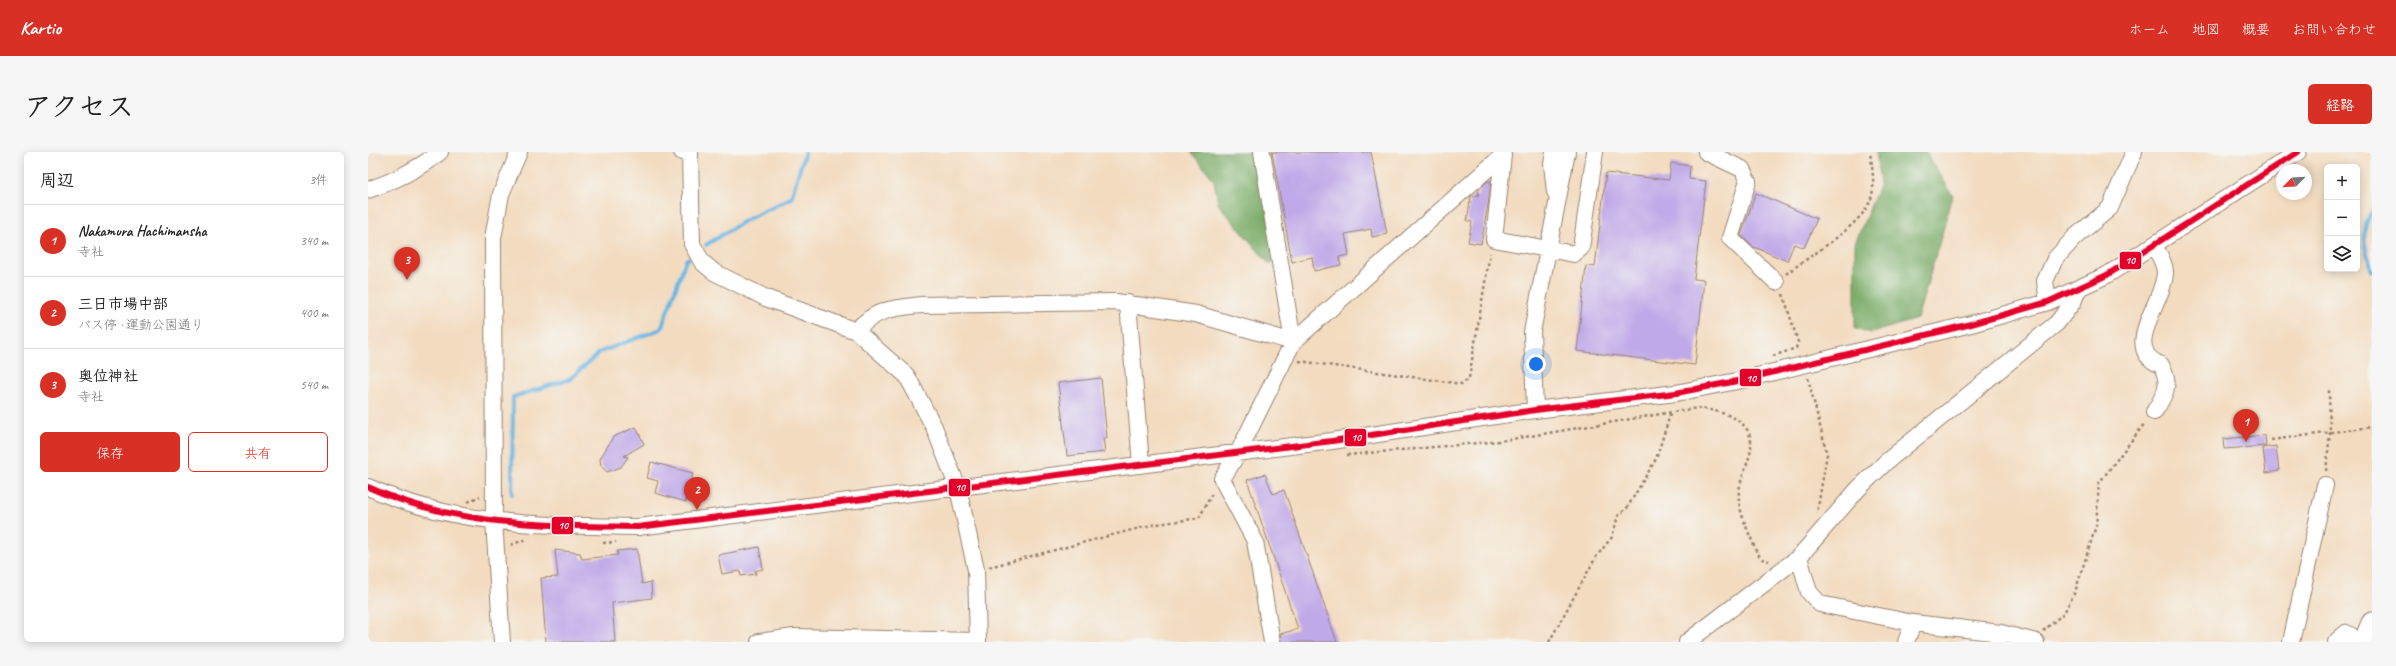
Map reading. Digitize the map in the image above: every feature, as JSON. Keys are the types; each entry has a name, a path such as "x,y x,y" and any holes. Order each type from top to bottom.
{"main road":[{"path":"2364,642 2372,623"}],"street":[{"path":"368,190 398,179 422,166 440,152"},
{"path":"502,642 494,522 493,238 501,194 519,152"},
{"path":"682,152 690,154 692,244 702,262 714,272 766,298 856,331 907,376 934,427 958,488 976,570 977,642 794,637 759,642"},
{"path":"1262,152 1293,342"},
{"path":"1554,152 1552,164 1557,208"},
{"path":"1535,410 1532,332 1550,248 1567,152"},
{"path":"1272,642 1255,541 1222,479 1238,453 1293,342 1503,155 1494,239 1550,248 1574,254 1581,248 1595,152"},
{"path":"1706,152 1742,169 1748,181 1730,238 1776,282"},
{"path":"2048,302 2045,281 2055,259 2075,237 2110,208 2134,152"},
{"path":"368,487 390,497 458,517 529,525 638,527 1332,441 1535,410 1676,393 1737,381 1971,324 2048,302 2078,290 2107,275 2298,152"},
{"path":"2154,244 2162,260 2165,272 2159,298 2143,334 2142,345 2147,357 2162,365 2168,383 2164,397 2154,412"},
{"path":"1687,642 1799,557 1858,489 1886,462 2057,323 2073,302 2078,290"},
{"path":"856,331 867,318 890,309 921,305 1116,302 1196,314 1293,342"},
{"path":"1128,303 1141,465"},
{"path":"2290,642 2325,485"},
{"path":"1799,557 1809,592 1820,604 1912,623 1999,637 2030,640"},
{"path":"1906,642 1912,623"},
{"path":"2336,642 2346,633 2350,635 2349,642"}],"path":[{"path":"1768,357 1796,348 1798,342 1782,292 1776,282 1861,218 1870,201 1873,186 1870,152"},
{"path":"1284,359 1462,384 1469,378 1491,246 1494,239"},
{"path":"1803,364 1812,389 1827,454 1813,542"},
{"path":"2325,485 2330,433 2329,390"},
{"path":"1332,441 1336,453 1352,456 1500,441 1697,408 1720,410 1744,424 1751,444 1738,500 1757,553 1762,559 1771,562"},
{"path":"1549,642 1596,557 1612,536 1618,516 1627,508 1656,459 1671,412"},
{"path":"2030,640 2045,630 2064,613 2075,592 2096,526 2099,483 2154,412"},
{"path":"2271,440 2372,427"},
{"path":"976,570 1151,526 1199,518 1207,500 1222,479"},
{"path":"461,500 469,502 481,495"}],"green space":[{"path":"1191,152 1257,152 1275,258 1270,265 1218,204 1214,180"},
{"path":"1876,152 1926,152 1953,196 1917,319 1871,333 1855,328 1855,243 1880,184"}],"building":[{"path":"1272,152 1371,152 1387,234 1372,237 1371,229 1345,234 1349,255 1339,257 1341,265 1314,271 1312,257 1292,262"},
{"path":"1671,163 1690,166 1689,179 1706,181 1694,279 1704,280 1695,365 1577,351 1586,266 1595,267 1606,173 1669,180"},
{"path":"1488,181 1491,181 1481,244 1468,242 1472,222 1467,221 1471,196 1478,196 1479,189"},
{"path":"1756,193 1817,219 1804,248 1794,244 1787,261 1752,246 1741,235"},
{"path":"1101,378 1107,438 1103,438 1105,452 1067,456 1058,383"},
{"path":"636,427 644,444 624,456 628,457 621,467 607,472 601,466 600,459 613,437"},
{"path":"2265,435 2266,446 2224,449 2223,439"},
{"path":"2276,446 2279,471 2266,473 2263,448"},
{"path":"651,462 693,473 686,502 655,493 658,481 647,478"},
{"path":"1265,474 1273,494 1284,490 1337,642 1281,642 1280,634 1298,629 1247,480"},
{"path":"759,547 763,569 755,571 756,574 741,576 740,571 722,574 718,555"},
{"path":"637,549 642,584 651,582 652,598 612,603 615,642 546,642 541,578 558,577 555,550 580,553 582,559 618,555 617,551"}],"waterway":[{"path":"706,245 744,221 791,198 805,152"},
{"path":"2372,212 2368,219 2365,233 2366,249 2372,271"},
{"path":"512,494 513,397 570,379 600,352 661,329 686,260 689,258"}],"transit line":[{"name":"10","path":"368,487 401,500 434,510 467,517 534,524 638,527 1332,441 1535,410 1676,393 1737,381 1971,324 2048,302 2107,275 2298,152"}],"place":[{"name":"奥位神社","path":"407,280"},
{"name":"Nakamura Hachimansha","path":"2246,442"},
{"name":"三日市場中部","path":"697,510"}]}
